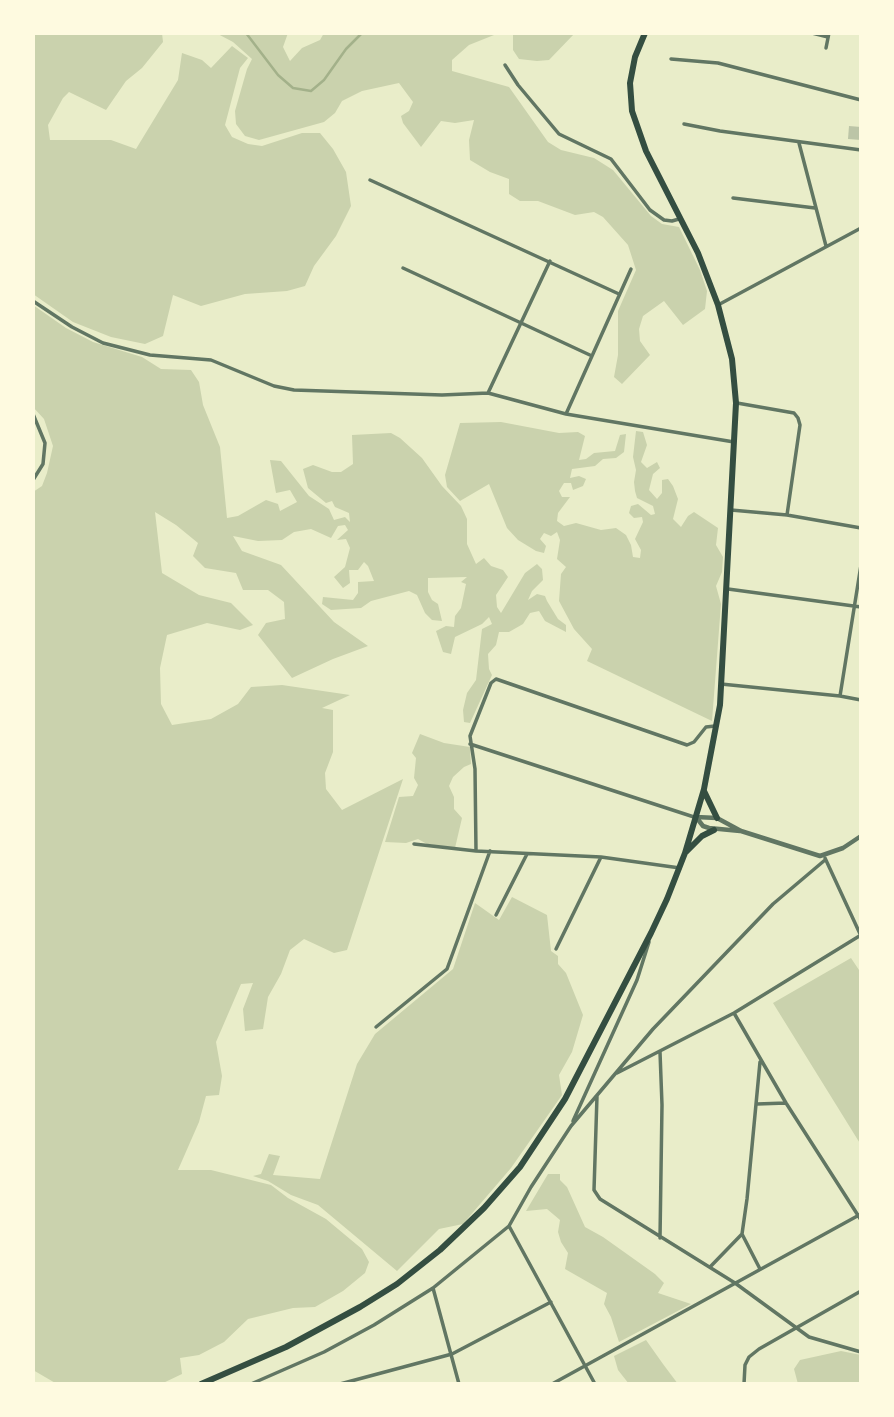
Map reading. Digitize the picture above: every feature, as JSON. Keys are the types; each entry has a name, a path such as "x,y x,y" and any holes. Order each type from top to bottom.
{"main road":[{"path":"201,1384 286,1347 397,1284 429,1259 484,1208 520,1167 565,1099 651,933 685,853 704,789 717,726 736,402 732,359 718,305 698,253 646,151 632,111 630,83 635,57 645,33"},
{"path":"704,789 717,818"},
{"path":"685,853 702,836 714,830"}],"street":[{"path":"812,33 829,35 826,48"},
{"path":"671,59 718,63 861,100"},
{"path":"505,65 559,134 611,159 650,210 664,220 680,219"},
{"path":"684,124 861,150"},
{"path":"799,143 826,246"},
{"path":"370,180 619,294"},
{"path":"733,198 815,208"},
{"path":"718,305 861,228"},
{"path":"488,393 550,261"},
{"path":"404,268 592,356"},
{"path":"566,414 631,269"},
{"path":"33,301 72,327 103,343 150,355 211,360 274,386 294,390 442,395 488,393 566,414 734,442"},
{"path":"736,402 793,413 798,418 800,425 787,515"},
{"path":"33,414 45,443 43,464 33,480"},
{"path":"731,510 787,515 861,528"},
{"path":"840,696 861,565"},
{"path":"725,589 861,607"},
{"path":"476,851 475,769 470,744 472,728 491,683 496,679 687,745 694,742 706,727 717,726"},
{"path":"721,684 861,700"},
{"path":"470,744 695,817 717,818 741,831 823,857 861,935 734,1013 615,1074"},
{"path":"695,817 703,826 714,830 741,831"},
{"path":"251,1384 334,1347 374,1325 433,1288 509,1226 570,1126 653,1029 773,904 823,857 861,836"},
{"path":"414,844 476,851 601,857 680,868"},
{"path":"376,1027 444,973 450,965 490,851"},
{"path":"495,915 527,854"},
{"path":"556,948 601,857"},
{"path":"570,1126 637,980 651,933"},
{"path":"552,1384 860,1217 786,1103 734,1013"},
{"path":"660,1052 660,1238"},
{"path":"760,1060 742,1234 760,1269"},
{"path":"597,1094 596,1195 735,1283 793,1328 820,1342 861,1352"},
{"path":"756,1105 786,1103"},
{"path":"509,1226 595,1384"},
{"path":"710,1267 742,1234"},
{"path":"433,1288 459,1384"},
{"path":"744,1384 743,1374 749,1357 793,1328 861,1290"},
{"path":"340,1384 452,1354 551,1302"}],"green space":[{"path":"33,33 162,33 163,42 142,68 126,81 106,110 69,92 48,125 50,140 111,140 136,149 178,80 182,53 202,60 211,68 232,46 248,58 240,68 225,125 232,137 248,144 262,146 302,133 320,133 346,172 351,206 336,236 314,266 305,286 287,291 245,294 201,306 173,295 163,336 145,344 111,337 73,322 33,294"},
{"path":"216,33 288,33 283,47 290,61 302,48 320,40 324,33 499,33 469,45 452,60 452,71 509,87 548,142 561,150 594,158 613,170 651,216 662,224 679,227 707,291 705,309 683,325 664,301 643,316 639,329 640,341 650,355 622,384 614,377 618,355 618,311 636,270 628,245 603,217 594,212 575,215 538,201 520,201 509,194 509,179 470,160 469,140 474,120 455,123 441,121 421,147 403,123 401,116 409,111 413,102 399,83 362,91 342,101 335,113 324,122 259,140 245,136 236,124 235,111 252,59 233,42"},
{"path":"510,33 575,33 549,60 537,61 519,59 513,50 513,34"},
{"path":"33,305 66,328 93,342 142,357 161,369 191,370 199,382 203,405 220,447 227,518 238,516 266,500 278,504 280,511 297,502 290,490 276,493 270,460 281,461 309,496 329,509 334,520 345,517 350,522 349,513 335,507 332,501 326,503 308,488 303,469 313,465 332,472 341,472 353,464 352,435 391,433 422,458 442,486 461,506 467,519 467,544 476,564 484,558 491,566 503,570 508,577 496,595 497,607 501,613 525,573 537,564 542,569 543,580 532,591 528,600 537,594 545,596 558,619 566,625 566,632 545,621 539,611 530,613 523,624 509,632 499,632 496,645 488,654 492,675 470,723 464,722 463,710 467,693 476,680 482,629 492,624 489,617 482,624 455,637 451,654 443,652 436,631 446,626 454,627 466,584 461,582 467,577 428,578 428,592 438,604 442,621 432,620 425,613 417,595 409,591 371,601 361,608 331,610 322,604 323,597 353,600 358,593 358,582 374,581 364,562 358,570 349,570 350,583 343,588 334,577 345,567 350,548 346,539 337,540 348,530 345,525 338,526 331,538 311,529 294,532 282,540 258,541 233,536 242,551 281,565 334,622 368,646 292,678 258,635 266,623 285,619 284,602 268,590 243,590 236,573 205,568 193,556 198,543 155,512 162,573 199,595 231,603 253,625 240,630 207,623 167,635 160,668 161,704 172,725 211,719 238,704 251,687 282,685 350,695 322,708 333,710 333,752 325,773 326,789 342,810 403,779 347,950 334,953 304,939 290,950 268,997 263,1029 245,1031 243,1009 253,983 241,984 216,1042 222,1076 219,1095 206,1096 199,1122 178,1170 211,1170 271,1185 288,1198 326,1219 362,1249 369,1262 365,1273 343,1291 315,1307 293,1308 248,1319 224,1342 199,1355 180,1358 182,1374 161,1384 57,1384 33,1370 33,492 42,486 53,446 44,419 33,407"},
{"path":"501,422 559,433 578,432 585,436 579,460 594,453 615,451 620,435 626,434 624,452 616,458 603,459 595,466 572,469 570,478 579,476 586,479 583,486 573,490 571,483 564,483 559,491 562,497 570,497 558,513 557,521 564,526 576,523 601,530 616,528 626,535 633,557 640,558 641,550 635,539 643,522 642,517 634,518 629,513 631,506 638,504 651,515 655,514 653,506 637,498 635,491 636,470 633,457 636,431 643,432 647,445 641,462 647,468 657,462 660,468 653,474 649,490 657,499 662,493 662,480 668,479 673,486 678,499 673,519 681,527 694,512 718,528 716,545 723,557 722,572 716,586 721,604 712,721 587,661 592,649 574,629 559,601 561,574 566,567 557,559 560,540 557,532 551,536 544,533 540,539 546,546 544,553 536,551 518,540 507,528 489,484 460,501 447,487 445,475 460,423"},
{"path":"420,734 444,743 470,747 471,764 453,777 449,786 454,797 454,809 462,818 455,848 427,844 418,839 406,843 385,842 399,797 413,796 418,785 414,778 416,758 412,753"},
{"path":"512,897 547,915 551,951 558,956 558,964 566,973 583,1015 572,1052 559,1075 562,1095 511,1168 463,1224 439,1229 397,1271 318,1205 253,1176 261,1174 269,1154 280,1156 273,1175 320,1179 357,1064 375,1034 453,969 475,903 499,920"},
{"path":"851,958 861,973 861,1145 773,1003"},
{"path":"548,1174 560,1174 560,1180 567,1187 585,1227 655,1274 664,1283 658,1293 691,1304 619,1342 604,1304 607,1293 565,1269 568,1253 558,1232 560,1220 547,1209 526,1211"},
{"path":"646,1340 678,1384 629,1384 618,1370 614,1356"},
{"path":"841,1351 861,1355 861,1384 798,1384 794,1369 800,1360"}],"building":[{"path":"849,126 861,127 861,140 848,139"}],"waterway":[{"path":"246,33 278,75 293,88 311,91 324,80 346,49 362,33"}]}
